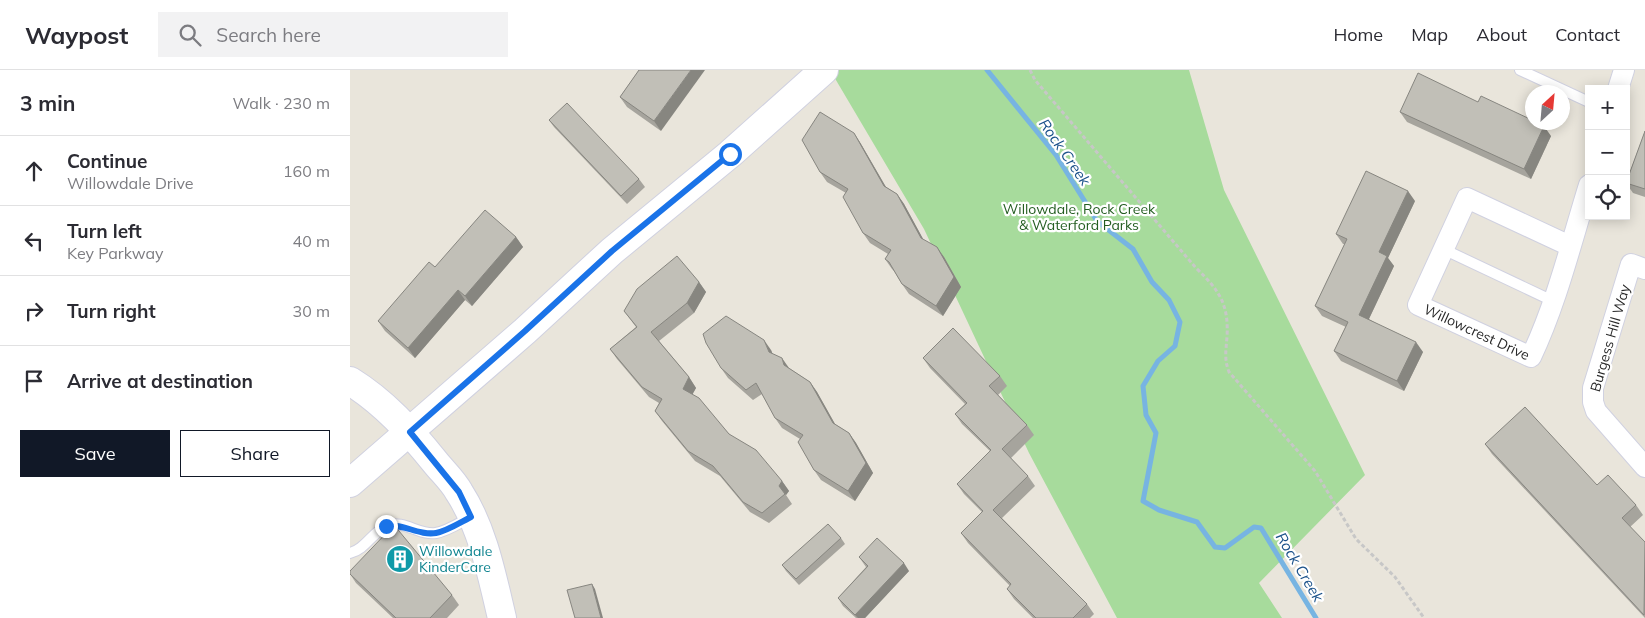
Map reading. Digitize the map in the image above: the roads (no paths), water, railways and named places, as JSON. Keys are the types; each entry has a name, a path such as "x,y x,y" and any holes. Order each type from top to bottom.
{"street":[{"path":"350,482 525,331 612,251 730,154 824,70"},
{"path":"1619,85 1624,70"},
{"name":"Willowcrest Drive","path":"1570,246 1467,198 1418,305 1530,356 1545,326 1553,301 1585,198"},
{"name":"Burgess Hill Way","path":"1645,269 1631,264 1593,388 1593,402 1596,411 1645,467"},
{"path":"350,381 372,394 410,432 459,492 490,566 502,618"}],"lane":[{"path":"1520,70 1585,100"},
{"path":"1443,249 1553,301"},
{"path":"350,553 358,551 386,526 395,524 428,533 437,533 471,517"}],"waterway":[{"name":"Rock Creek","path":"987,70 1056,155 1097,221 1133,249 1152,282 1169,300 1180,322 1175,346 1158,361 1143,386 1146,415 1156,433 1143,501 1159,510 1197,522 1215,547 1225,548 1254,527 1261,528 1316,618"}],"place":[{"name":"Willowdale KinderCare","path":"400,559"}],"park label":[{"name":"Willowdale, Rock Creek & Waterford Parks","path":"1079,218"}]}
